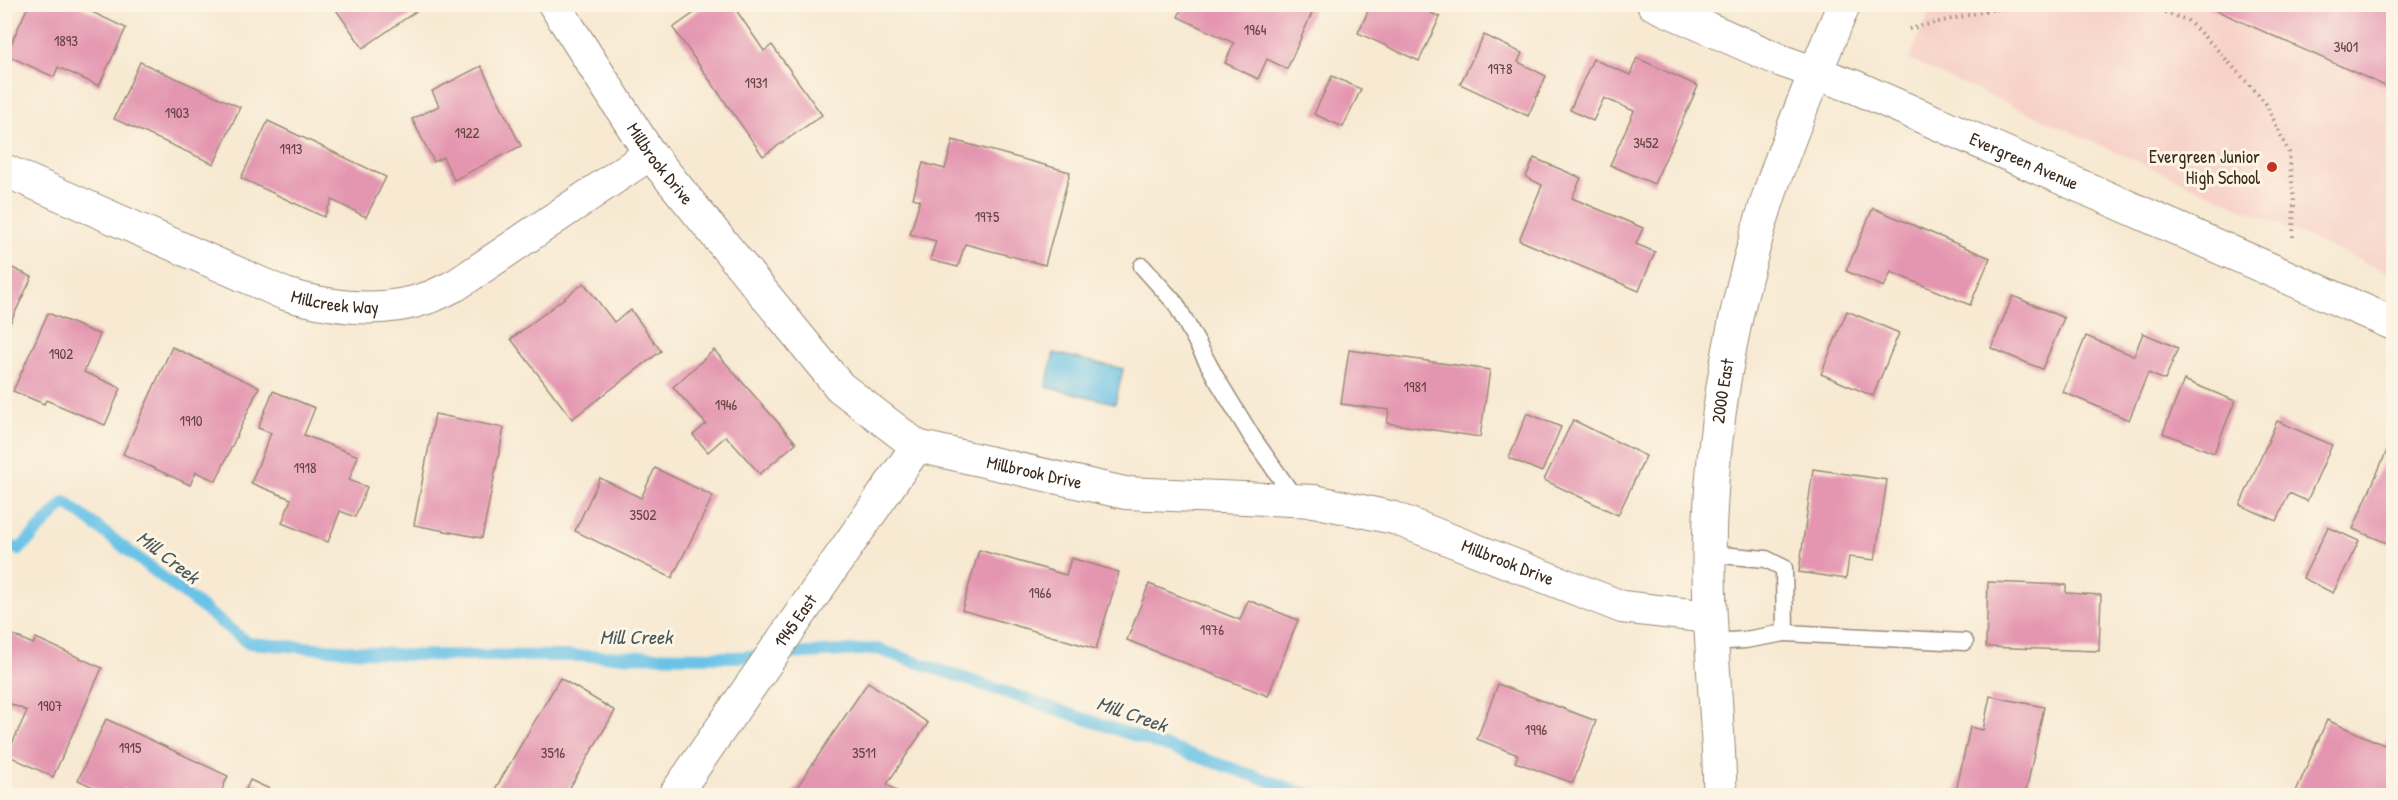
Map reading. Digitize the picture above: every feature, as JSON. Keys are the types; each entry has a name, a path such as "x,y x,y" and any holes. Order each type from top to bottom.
{"street":[{"name":"Millbrook Drive","path":"554,4 650,154 840,387 916,446 1125,493 1314,501 1394,519 1622,607 1710,629"},
{"name":"Evergreen Avenue","path":"1653,4 1782,61 1855,87 2394,324"},
{"name":"2000 East","path":"1720,795 1710,629 1709,554 1718,426 1739,308 1772,187 1791,132 1844,4"},
{"name":"Millcreek Way","path":"4,170 285,294 314,303 372,306 403,304 427,298 456,285 650,154"},
{"name":"1945 East","path":"674,795 916,446"}],"lane":[{"path":"1142,266 1176,304 1216,378 1252,437 1296,500"},
{"path":"1709,554 1766,559 1784,568 1785,633"},
{"path":"1710,629 1745,640 1785,633 1965,642"}],"path":[{"path":"1990,10 1995,4"},
{"path":"1909,29 1990,10 2048,4"},
{"path":"2142,4 2187,20 2265,102 2289,153 2295,202 2293,237"},
{"path":"2390,281 2394,274"}],"shaded area":[{"name":"Evergreen Junior High School","path":"1933,5 2393,5 2393,275 1909,60"}],"water":[{"path":"1054,353 1123,369 1115,403 1046,387"}],"building":[{"path":"29,4 75,4 126,28 99,86 58,67 54,77 6,55"},
{"path":"332,4 421,4 422,7 363,48"},
{"path":"707,4 732,4 764,51 772,45 822,115 763,156 673,28"},
{"path":"1184,4 1316,4 1287,69 1267,59 1258,79 1225,63 1234,43 1178,17"},
{"path":"2202,4 2394,4 2394,90"},
{"path":"1371,5 1414,5 1440,17 1419,61 1358,33"},
{"path":"1484,35 1522,53 1518,62 1546,76 1528,116 1460,84"},
{"path":"1637,58 1698,86 1654,184 1610,165 1634,111 1604,98 1593,121 1570,110 1593,59 1630,75"},
{"path":"140,62 240,107 214,164 114,119"},
{"path":"481,66 521,146 454,180 443,157 434,162 412,119 439,106 432,91"},
{"path":"1332,76 1361,89 1343,127 1314,114"},
{"path":"268,121 386,177 366,217 332,200 324,217 241,178"},
{"path":"953,140 1070,172 1045,265 965,244 958,267 930,260 936,241 910,234 920,200 913,198 923,163 945,169"},
{"path":"1534,158 1581,178 1572,198 1643,228 1636,244 1655,252 1639,291 1519,240 1542,185 1526,177"},
{"path":"1873,208 1990,258 1970,305 1891,272 1884,287 1846,271"},
{"path":"4,264 32,277 4,336"},
{"path":"584,283 614,322 631,310 661,351 572,419 511,339"},
{"path":"2013,296 2064,318 2042,369 1991,348"},
{"path":"1847,311 1899,333 1873,396 1821,374"},
{"path":"48,313 100,335 84,372 121,388 105,425 46,400 44,404 13,391"},
{"path":"2143,333 2178,348 2165,380 2148,373 2129,420 2063,392 2086,336 2134,356"},
{"path":"172,347 259,387 216,481 196,472 190,485 123,454"},
{"path":"714,350 796,443 760,474 726,436 708,452 693,435 706,424 673,387"},
{"path":"1349,350 1490,370 1480,437 1387,423 1389,410 1341,404"},
{"path":"2184,380 2235,401 2214,453 2163,433"},
{"path":"273,391 315,408 304,435 358,456 349,480 367,487 355,517 340,511 328,542 282,523 291,499 251,483 271,433 258,428"},
{"path":"1527,413 1561,427 1542,472 1509,458"},
{"path":"435,414 504,428 482,538 414,525"},
{"path":"1573,420 1646,456 1618,515 1544,480"},
{"path":"2277,421 2332,445 2307,501 2289,493 2277,521 2240,505"},
{"path":"2394,434 2394,546 2353,529"},
{"path":"655,468 713,496 672,578 575,531 600,478 641,498"},
{"path":"1813,469 1887,480 1875,560 1849,557 1846,579 1799,572"},
{"path":"2328,527 2359,541 2333,593 2303,578"},
{"path":"979,550 1066,575 1071,558 1119,572 1096,649 962,610"},
{"path":"1988,582 2066,585 2066,593 2101,595 2099,651 1986,647"},
{"path":"1149,584 1240,620 1248,600 1298,620 1268,696 1127,640"},
{"path":"4,631 33,644 36,638 102,668 53,777 7,755 27,711 4,701"},
{"path":"560,678 615,711 565,796 491,796"},
{"path":"868,682 928,723 887,784 904,796 791,796"},
{"path":"1498,684 1596,721 1573,783 1515,762 1518,755 1477,739"},
{"path":"1990,696 2044,707 2025,796 1955,796 1970,727 1983,730"},
{"path":"106,719 228,776 219,796 139,796 124,789 121,796 112,796 78,780"},
{"path":"2327,720 2384,745 2394,724 2394,796 2294,796"},
{"path":"250,780 285,796 243,796"}],"waterway":[{"name":"Mill Creek","path":"4,542 19,550 65,502 248,643 406,655 735,657 877,649 1314,796"}],"place":[{"name":"Evergreen Junior High School","path":"2272,167"}]}
